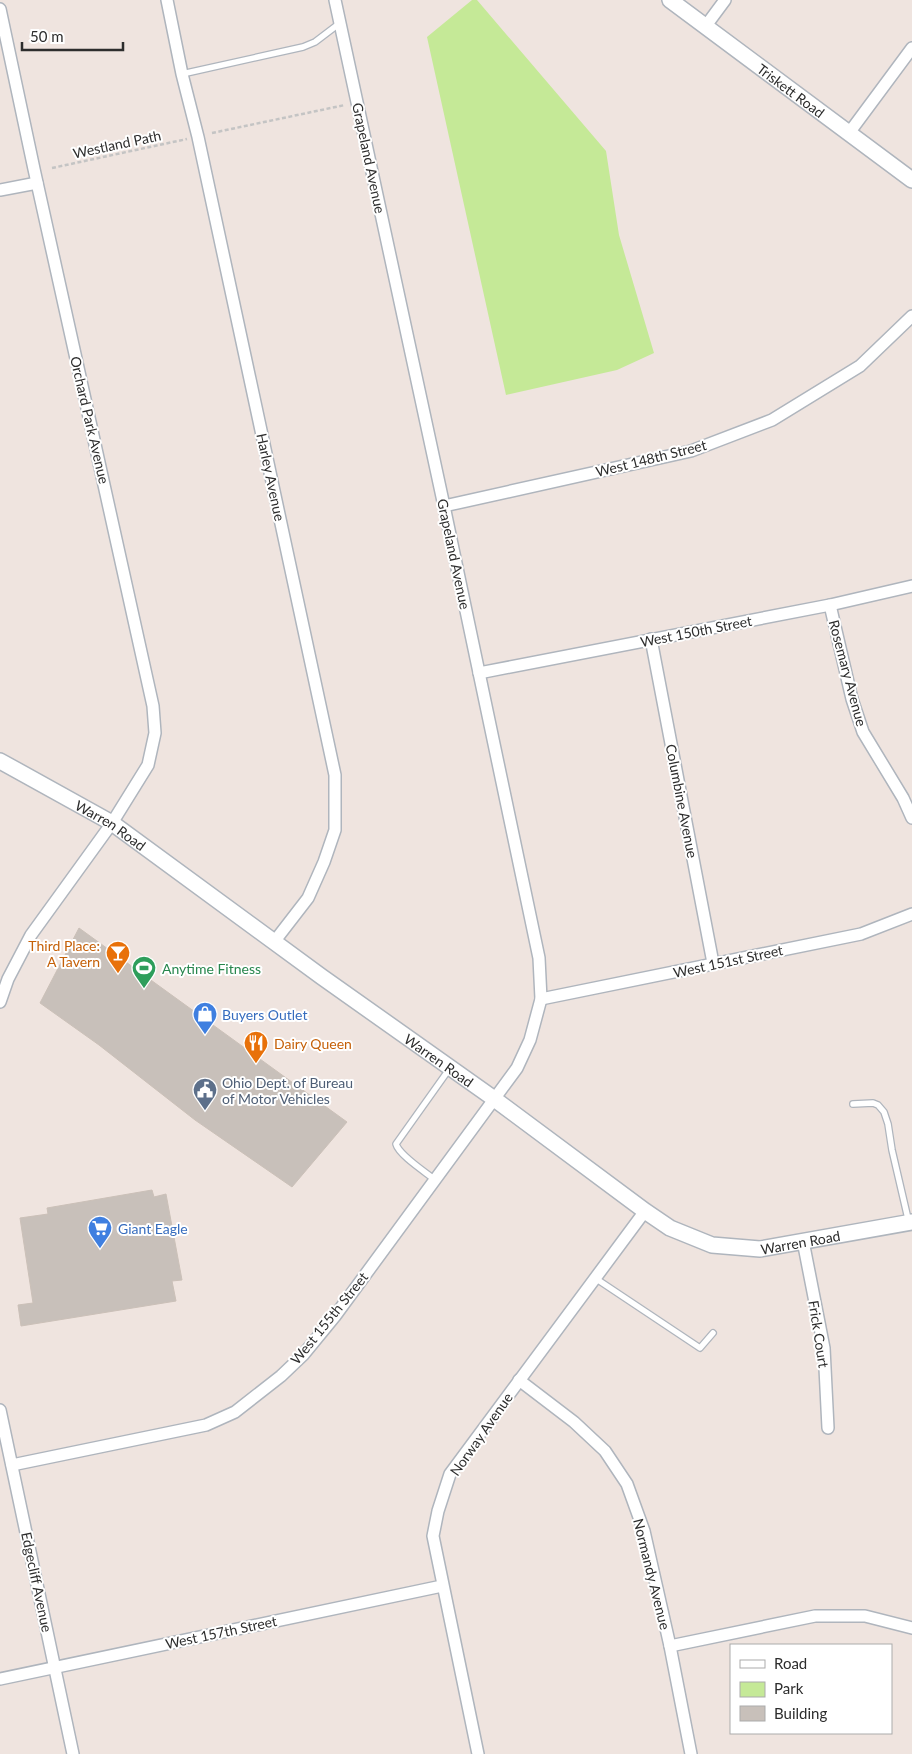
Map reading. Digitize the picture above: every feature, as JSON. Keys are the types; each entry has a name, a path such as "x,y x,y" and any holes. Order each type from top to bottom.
{"main road":[{"name":"Triskett Road","path":"670,0 912,180"},
{"name":"Warren Road","path":"0,762 112,823 670,1228 712,1245 760,1249 910,1222"}],"street":[{"name":"Harley Avenue","path":"167,0 182,74 198,136 335,776 335,830 324,862 308,898 274,942"},
{"name":"Grapeland Avenue","path":"335,0 539,958 542,999 530,1040 520,1061 493,1098"},
{"path":"705,27 725,0"},
{"name":"Orchard Park Avenue","path":"0,9 153,706 155,733 148,764 112,823"},
{"path":"849,133 912,48"},
{"path":"0,190 37,183"},
{"name":"West 148th Street","path":"444,506 691,451 772,420 860,366 912,316"},
{"name":"West 150th Street","path":"479,673 830,605 912,586"},
{"name":"Rosemary Avenue","path":"830,605 852,700 863,732 903,798 912,818"},
{"name":"Columbine Avenue","path":"651,639 713,964"},
{"path":"0,1002 8,979 31,935 112,823"},
{"name":"West 151st Street","path":"542,999 861,934 912,914"},
{"name":"West 155th Street","path":"12,1466 206,1425 235,1412 281,1376 303,1355 335,1316 493,1098"},
{"name":"Norway Avenue","path":"478,1754 433,1536 438,1511 450,1474 645,1211"},
{"name":"Frick Court","path":"803,1241 824,1348 828,1428"},
{"name":"Normandy Avenue","path":"519,1380 574,1422 605,1451 627,1484 644,1530 692,1754"},
{"name":"Edgecliff Avenue","path":"0,1410 73,1754"},
{"name":"West 157th Street","path":"0,1679 442,1586"},
{"path":"670,1646 815,1616 865,1616 912,1628"}],"lane":[{"path":"182,74 303,47 315,42 340,23"},
{"path":"434,1179 397,1149 396,1144 450,1068"},
{"path":"853,1104 873,1103 878,1105 884,1112 910,1222"},
{"path":"595,1278 700,1348 713,1333"}],"path":[{"path":"212,133 345,104"},
{"name":"Westland Path","path":"52,168 187,139"}],"green space":[{"path":"472,0 477,0 606,151 619,235 654,353 617,370 506,395 427,37"}],"building":[{"path":"79,928 347,1122 292,1187 195,1120 99,1045 40,1003"},
{"name":"Giant Eagle","path":"152,1190 154,1197 166,1194 182,1280 172,1281 176,1301 21,1326 18,1305 33,1303 20,1218 48,1214 47,1208"}],"place":[{"name":"Third Place: A Tavern","path":"118,974"},
{"name":"Anytime Fitness","path":"144,989"},
{"name":"Buyers Outlet","path":"205,1035"},
{"name":"Dairy Queen","path":"256,1064"},
{"name":"Ohio Dept. of Bureau of Motor Vehicles","path":"205,1111"},
{"name":"Giant Eagle","path":"100,1249"}]}
